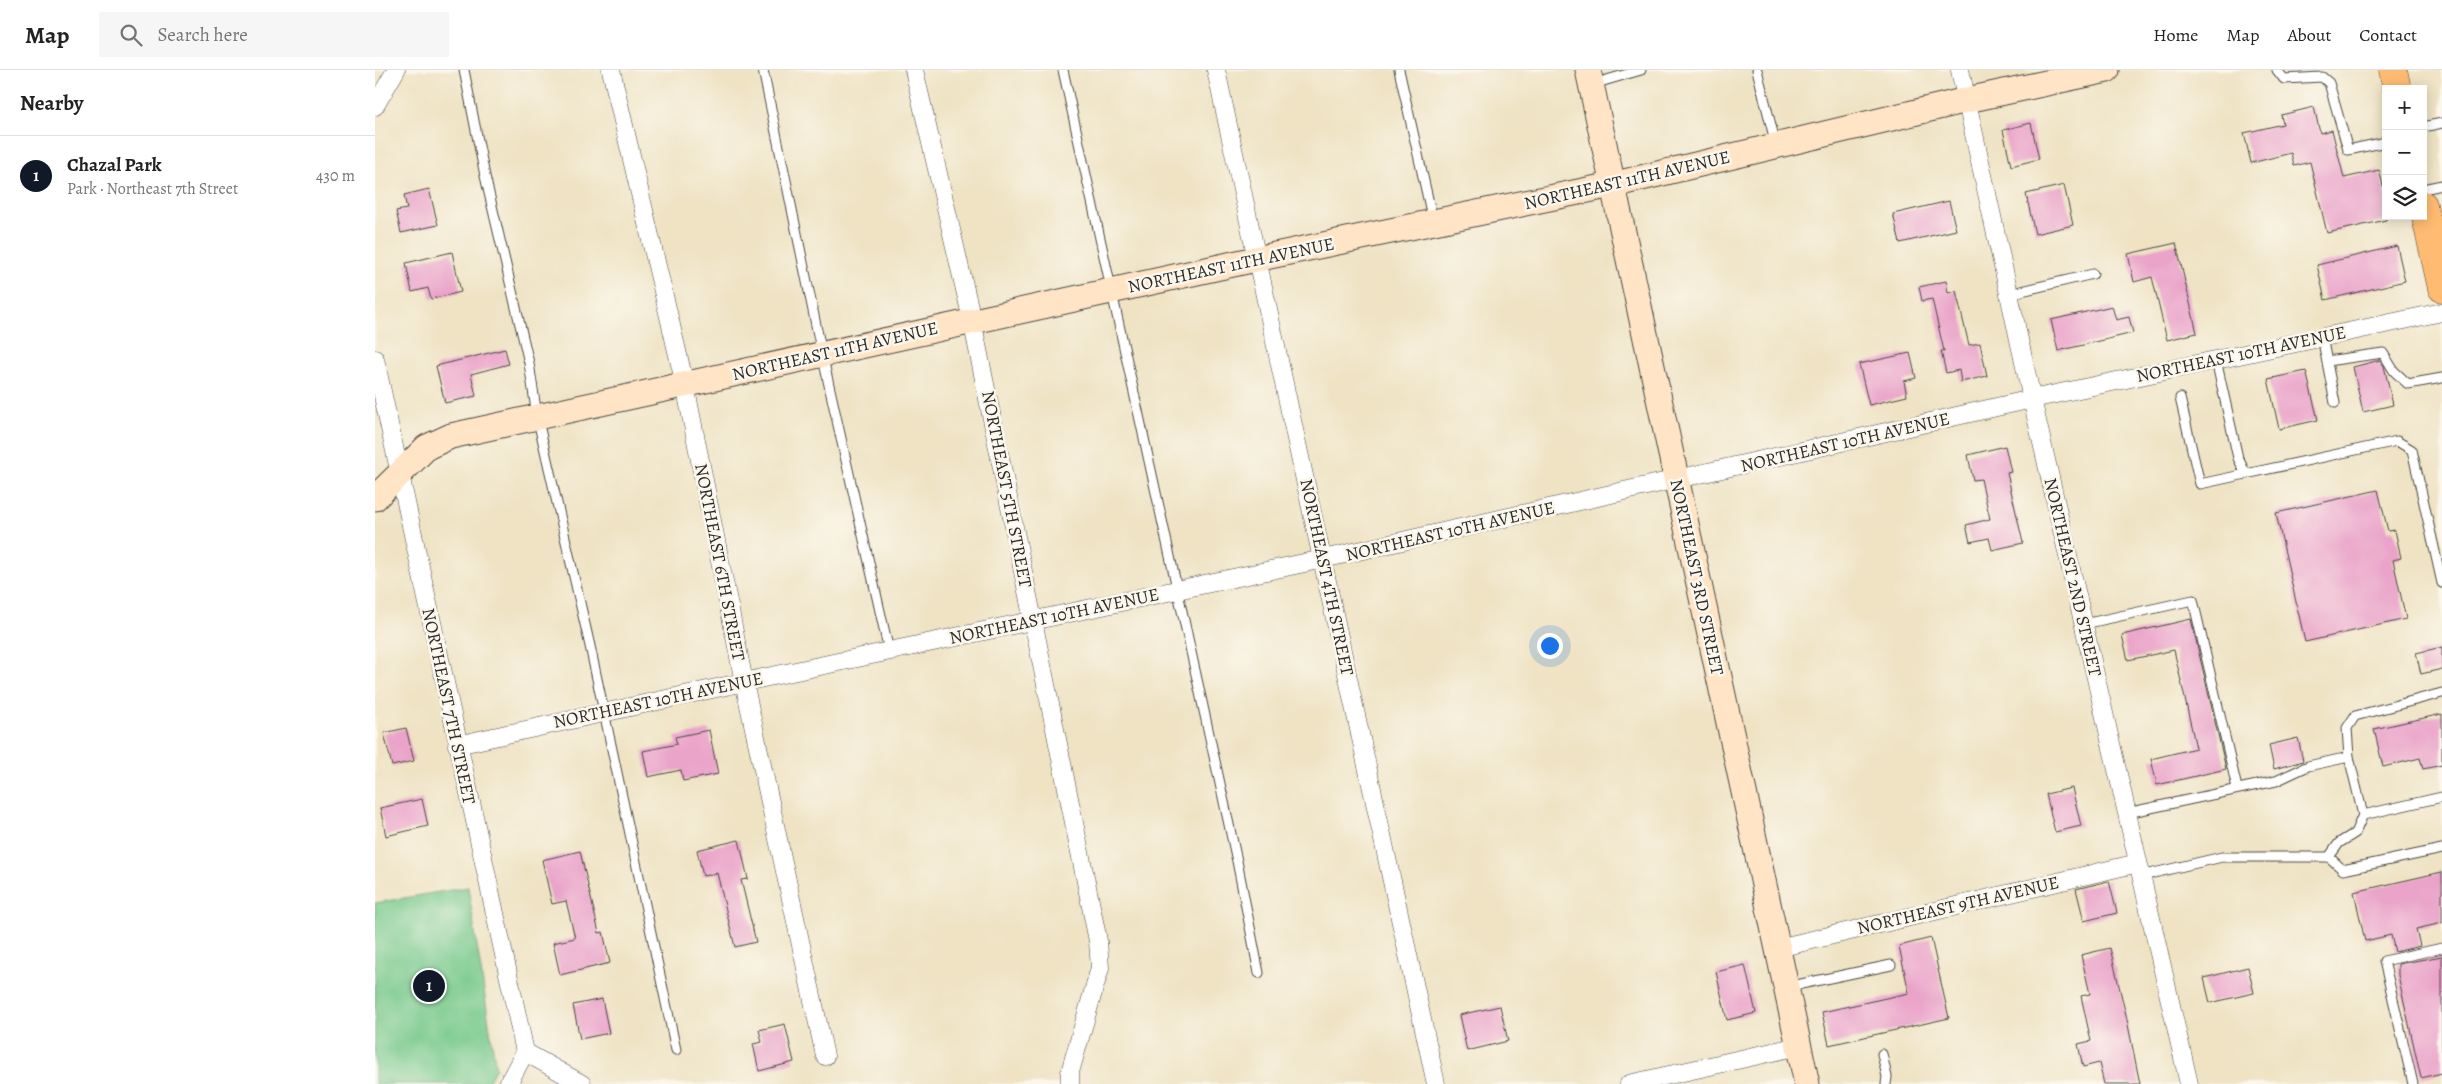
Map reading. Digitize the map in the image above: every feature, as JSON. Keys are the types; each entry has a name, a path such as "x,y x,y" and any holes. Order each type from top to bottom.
{"main road":[{"path":"2393,70 2396,85"},
{"path":"2426,220 2442,288"}],"street":[{"path":"375,106 396,70"},
{"name":"NORTHEAST 6TH STREET","path":"611,70 685,384 744,682 825,1056"},
{"name":"NORTHEAST 5TH STREET","path":"914,70 972,320 1097,941 1100,968 1070,1072 1070,1084"},
{"name":"NORTHEAST 4TH STREET","path":"1215,70 1436,1084"},
{"name":"NORTHEAST 2ND STREET","path":"1960,70 2032,399 2189,1084"},
{"name":"NORTHEAST 11TH AVENUE","path":"375,498 427,447 451,436 1256,258 1612,185 1967,100 2107,70"},
{"name":"NORTHEAST 3RD STREET","path":"1589,77 1807,1084"},
{"name":"NORTHEAST 10TH AVENUE","path":"457,745 603,712 1323,559 2032,399 2442,312"},
{"name":"NORTHEAST 7TH STREET","path":"375,359 457,745 525,1052"},
{"name":"NORTHEAST 9TH AVENUE","path":"1778,948 2140,869"},
{"path":"1629,1084 1799,1046"},
{"path":"508,1084 525,1052 582,1084"}],"lane":[{"path":"464,70 485,176 529,363 537,416 676,1050"},
{"path":"763,70 822,354 889,651"},
{"path":"1063,70 1237,861 1259,973"},
{"path":"1399,70 1433,222"},
{"path":"1589,77 1641,70"},
{"path":"1757,70 1776,146"},
{"path":"2277,70 2285,79 2322,77 2329,83 2348,150 2382,143"},
{"path":"2427,126 2442,123"},
{"path":"2427,188 2442,185"},
{"path":"2009,294 2093,274"},
{"path":"2322,337 2335,403"},
{"path":"2327,361 2383,353 2394,371 2408,384 2442,378"},
{"path":"2217,360 2238,458 2247,474"},
{"path":"2180,398 2200,484 2397,441 2412,450 2442,583"},
{"path":"2084,624 2193,600 2237,788"},
{"path":"2329,857 2339,843 2355,833 2363,814 2349,757 2347,728 2355,716 2442,693"},
{"path":"2127,813 2276,781 2308,766 2349,757"},
{"path":"2363,814 2442,797"},
{"path":"2140,869 2222,858 2329,857 2343,870 2442,848"},
{"path":"2413,1084 2384,961 2442,948"},
{"path":"1787,987 1891,965"},
{"path":"1882,1054 1887,1077 1886,1084"}],"green space":[{"path":"468,887 496,1068 487,1084 375,1084 375,903"}],"building":[{"path":"2314,107 2320,133 2332,130 2344,178 2379,170 2382,182 2382,220 2386,220 2327,233 2310,162 2294,166 2291,153 2251,163 2244,133 2283,124 2281,115"},
{"path":"2031,123 2039,159 2011,166 2003,130"},
{"path":"2064,185 2073,225 2035,234 2026,194"},
{"path":"429,189 438,225 401,233 396,211 407,209 404,195"},
{"path":"1949,201 1956,230 1900,243 1893,214"},
{"path":"2176,243 2197,333 2167,340 2152,277 2134,282 2128,254"},
{"path":"2397,246 2405,281 2325,300 2317,265"},
{"path":"452,252 461,292 431,299 428,288 412,292 406,263"},
{"path":"1946,281 1948,293 1956,291 1969,345 1980,343 1987,376 1961,382 1959,370 1946,373 1941,351 1944,351 1932,299 1922,301 1919,287"},
{"path":"2112,306 2116,320 2129,317 2133,333 2058,351 2051,320"},
{"path":"505,349 509,364 471,374 476,396 445,403 436,366"},
{"path":"1910,353 1916,378 1904,381 1907,396 1869,405 1859,364"},
{"path":"2380,360 2384,366 2393,405 2363,412 2353,367"},
{"path":"2306,371 2318,420 2279,429 2268,379"},
{"path":"2005,446 2011,472 2007,473 2023,543 1992,550 1989,538 1970,542 1966,525 1990,519 1981,479 1973,480 1968,455"},
{"path":"2378,490 2388,531 2395,530 2401,558 2393,560 2406,619 2305,642 2276,513"},
{"path":"2191,619 2226,769 2157,785 2151,759 2196,748 2174,650 2128,660 2122,635"},
{"path":"2442,647 2442,669 2421,674 2416,653"},
{"path":"2442,714 2442,765 2423,769 2420,758 2383,767 2374,729"},
{"path":"406,728 414,761 392,766 384,733"},
{"path":"709,730 718,774 683,781 681,770 648,777 643,751 677,744 675,737"},
{"path":"2298,738 2303,761 2274,769 2269,745"},
{"path":"2072,788 2081,826 2055,832 2046,794"},
{"path":"422,799 428,826 386,836 380,808"},
{"path":"739,840 748,879 741,880 756,942 735,947 717,873 703,876 697,850"},
{"path":"580,851 599,933 603,932 610,963 560,975 553,943 575,938 566,901 552,904 542,860"},
{"path":"2442,872 2442,923 2416,929 2420,946 2395,952 2391,935 2365,941 2354,892"},
{"path":"2109,881 2117,913 2084,921 2076,889"},
{"path":"1931,938 1949,1018 1829,1045 1822,1012 1909,993 1899,946"},
{"path":"2110,948 2140,1084 2104,1084 2099,1063 2083,1067 2078,1044 2091,1041 2081,996 2090,994 2081,955"},
{"path":"2442,956 2442,1073 2421,1078 2398,975 2398,964"},
{"path":"1745,965 1756,1013 1727,1020 1716,972"},
{"path":"2248,967 2254,993 2210,1003 2204,978"},
{"path":"602,999 609,1033 580,1039 573,1005"},
{"path":"1500,1006 1508,1041 1467,1051 1459,1015"},
{"path":"785,1024 794,1062 759,1071 753,1044 762,1042 759,1030"}],"place":[{"name":"Chazal Park","path":"429,986"}]}
